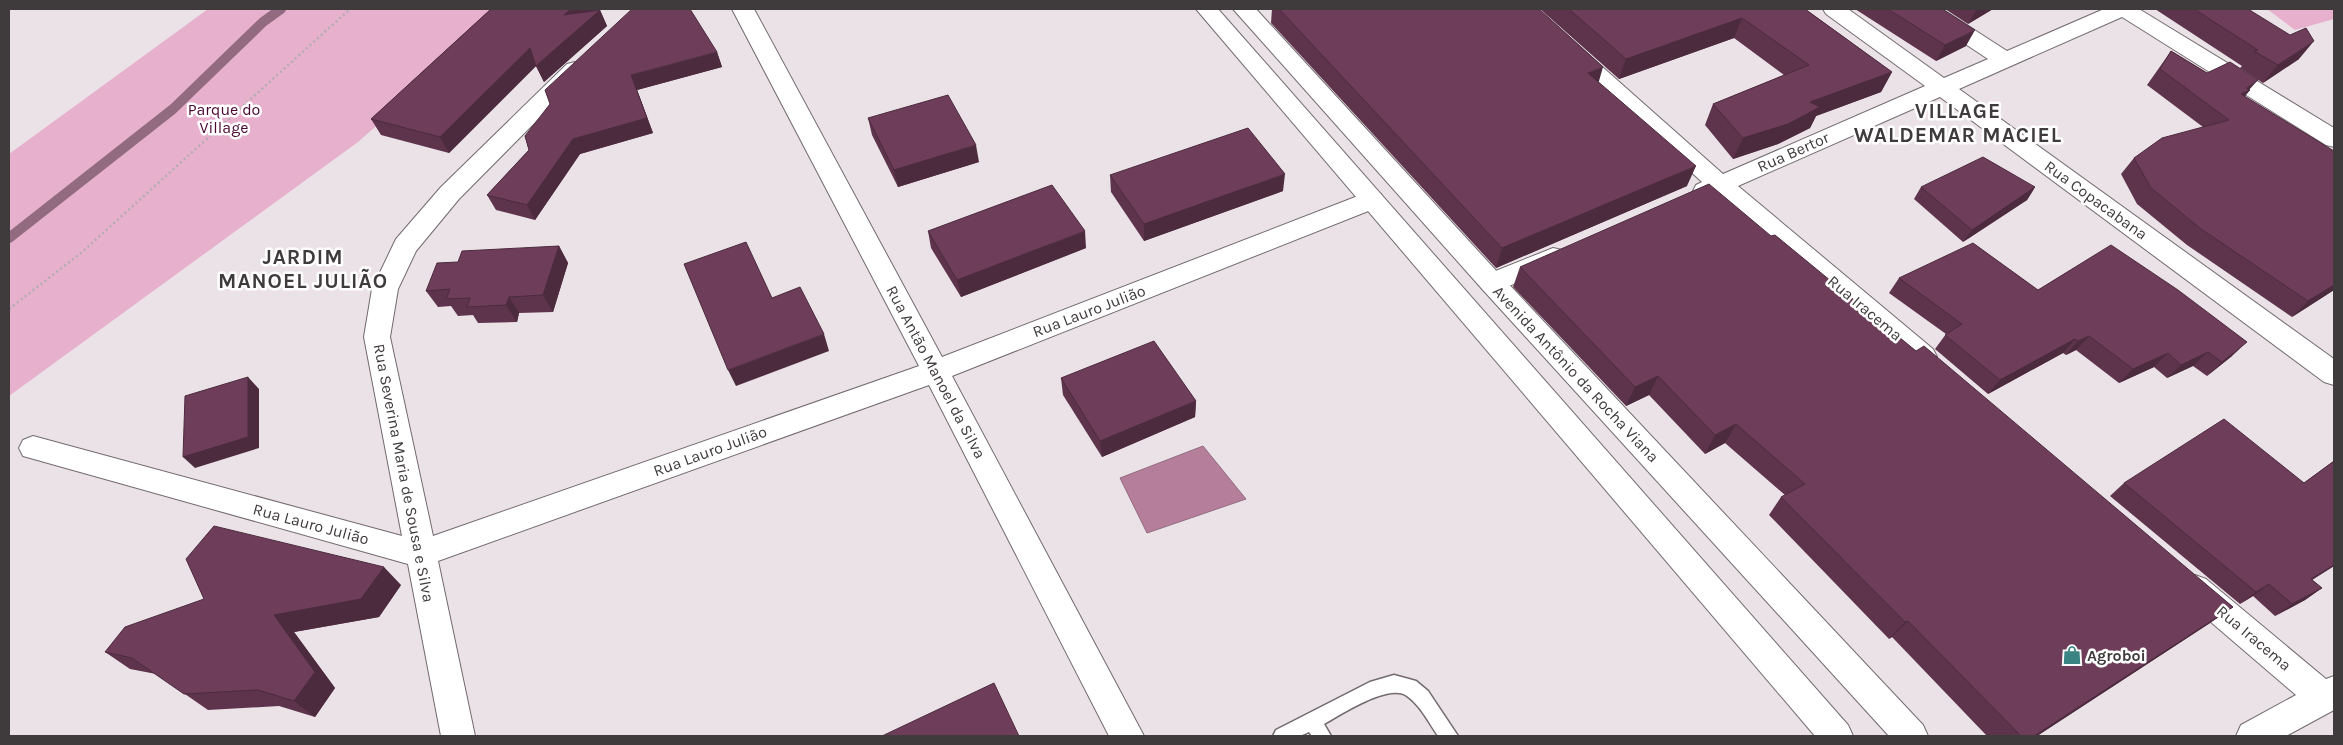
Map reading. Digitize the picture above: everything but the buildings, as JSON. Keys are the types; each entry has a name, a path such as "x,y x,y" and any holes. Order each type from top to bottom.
{"street":[{"name":"Rua Antão Manoel da Silva","path":"743,9 936,371 1127,736"},
{"path":"1207,9 1836,736"},
{"name":"Avenida Antônio da Rocha Viana","path":"1244,9 1492,283 1912,736"},
{"name":"Rua Iracema","path":"1525,9 1720,185 1939,371"},
{"name":"Rua Copacabana","path":"1834,9 2334,374"},
{"path":"1928,9 2004,59"},
{"path":"2123,9 2334,139"},
{"name":"Rua Bertor","path":"1683,201 1942,86 2123,9"},
{"name":"Rua Severina Maria de Sousa e Silva","path":"458,736 377,337 385,289 405,246 450,193 552,90 594,51"},
{"name":"Rua Lauro Julião","path":"32,448 420,554 936,371 1372,200"},
{"path":"1492,283 1574,248"},
{"name":"Rua Iracema","path":"2173,570 2329,695"},
{"path":"2253,736 2329,695"}],"lane":[{"path":"1282,736 1317,729 1376,688 1394,683 1410,687 1422,696 1449,736"}],"path":[{"path":"9,309 80,253 350,9"}],"green space":[{"name":"Parque do Village","path":"208,9 510,9 358,142 9,396 9,154"},
{"path":"2267,9 2334,9 2334,19 2295,30"}],"shaded area":[{"path":"1203,446 1246,499 1147,533 1120,478"}],"waterway":[{"path":"9,238 173,109 263,22 281,9"}],"place":[{"name":"Agroboi","path":"2072,655"}],"district":[{"name":"VILLAGE WALDEMAR MACIEL","path":"1958,123"},
{"name":"JARDIM MANOEL JULIÃO","path":"303,269"}]}
